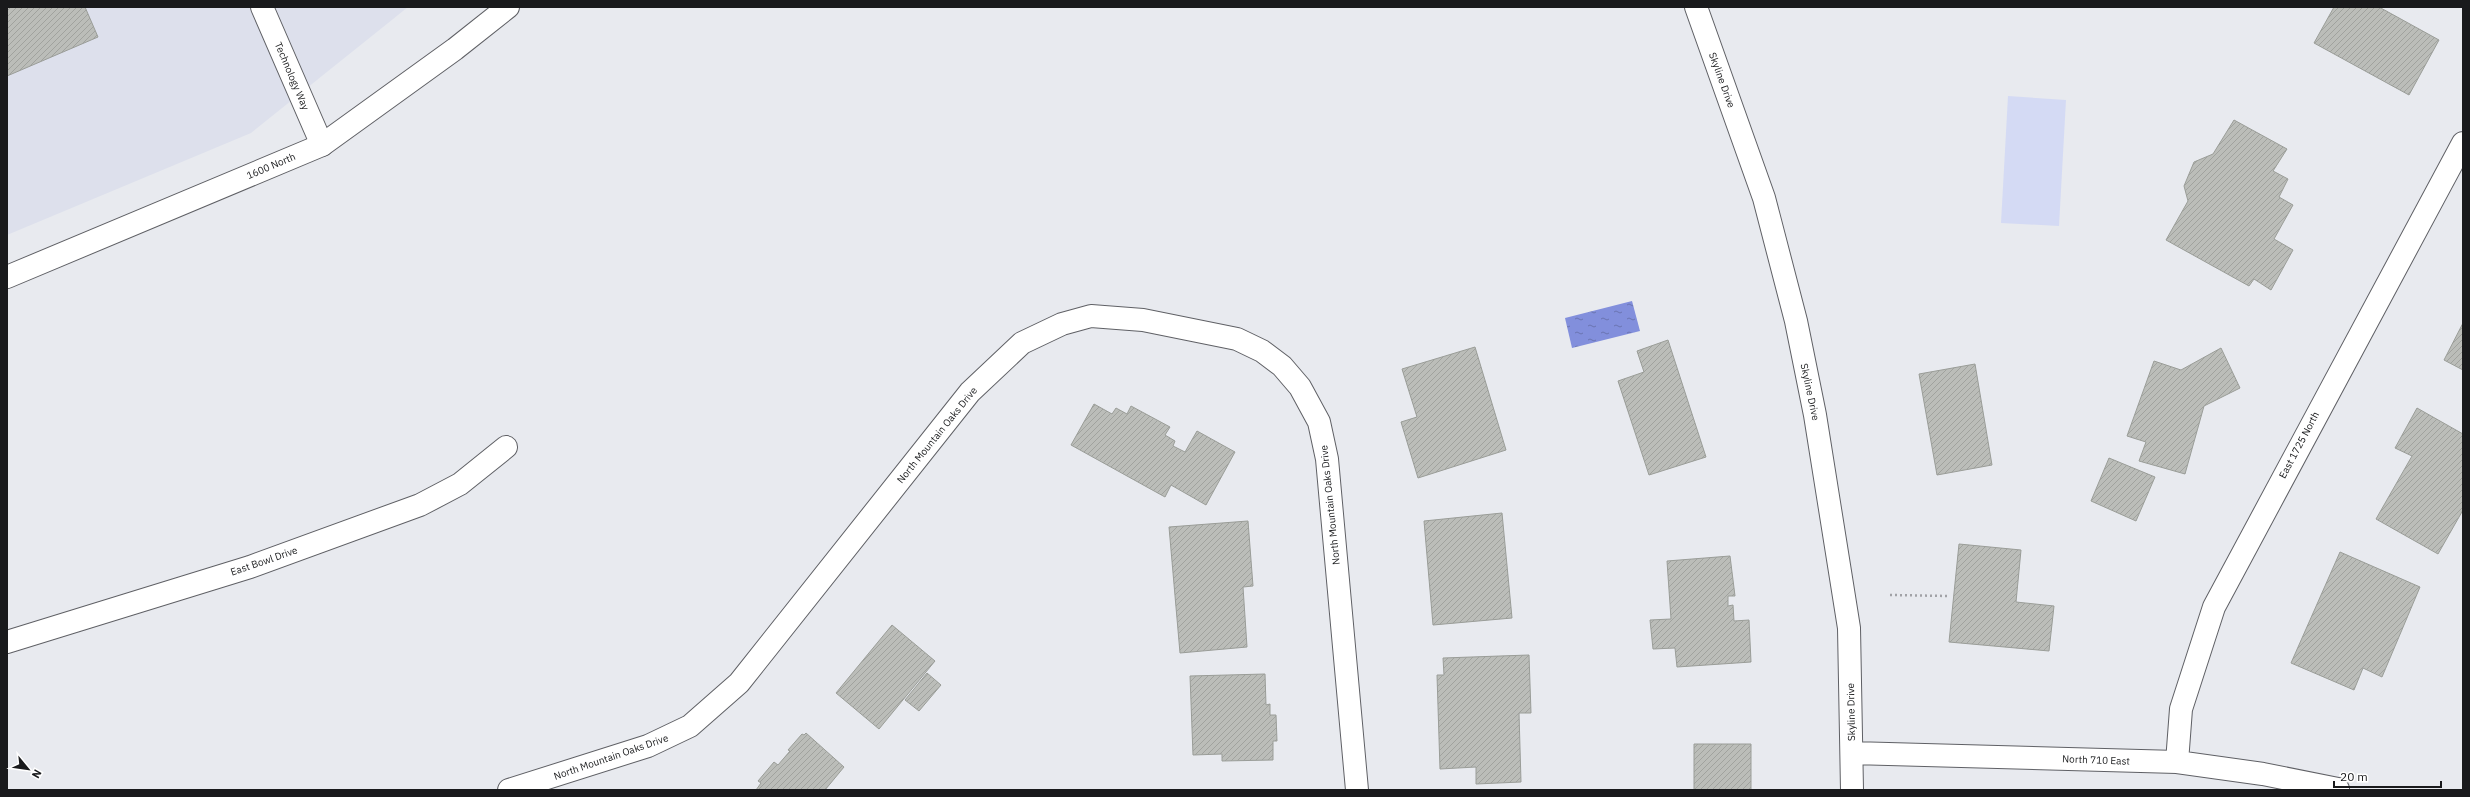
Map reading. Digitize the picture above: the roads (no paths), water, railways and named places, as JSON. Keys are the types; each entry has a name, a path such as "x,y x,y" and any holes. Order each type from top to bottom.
{"street":[{"name":"Technology Way","path":"262,7 322,145"},
{"name":"1600 North","path":"7,277 322,145 455,49 508,7"},
{"name":"Skyline Drive","path":"1696,7 1764,198 1796,321 1815,415 1849,628 1852,790"},
{"name":"East 1725 North","path":"2177,762 2181,709 2214,607 2463,144"},
{"name":"North Mountain Oaks Drive","path":"509,790 641,748 690,726 739,683 970,392 1022,343 1062,324 1091,316 1143,320 1237,339 1262,351 1272,358 1300,387 1319,422 1327,459 1357,790"},
{"name":"East Bowl Drive","path":"7,642 250,567 420,505 460,484 506,447"},
{"name":"North 710 East","path":"1852,753 2177,762 2263,774 2338,789"}],"water":[{"path":"1632,301 1640,331 1572,348 1565,318"}]}
